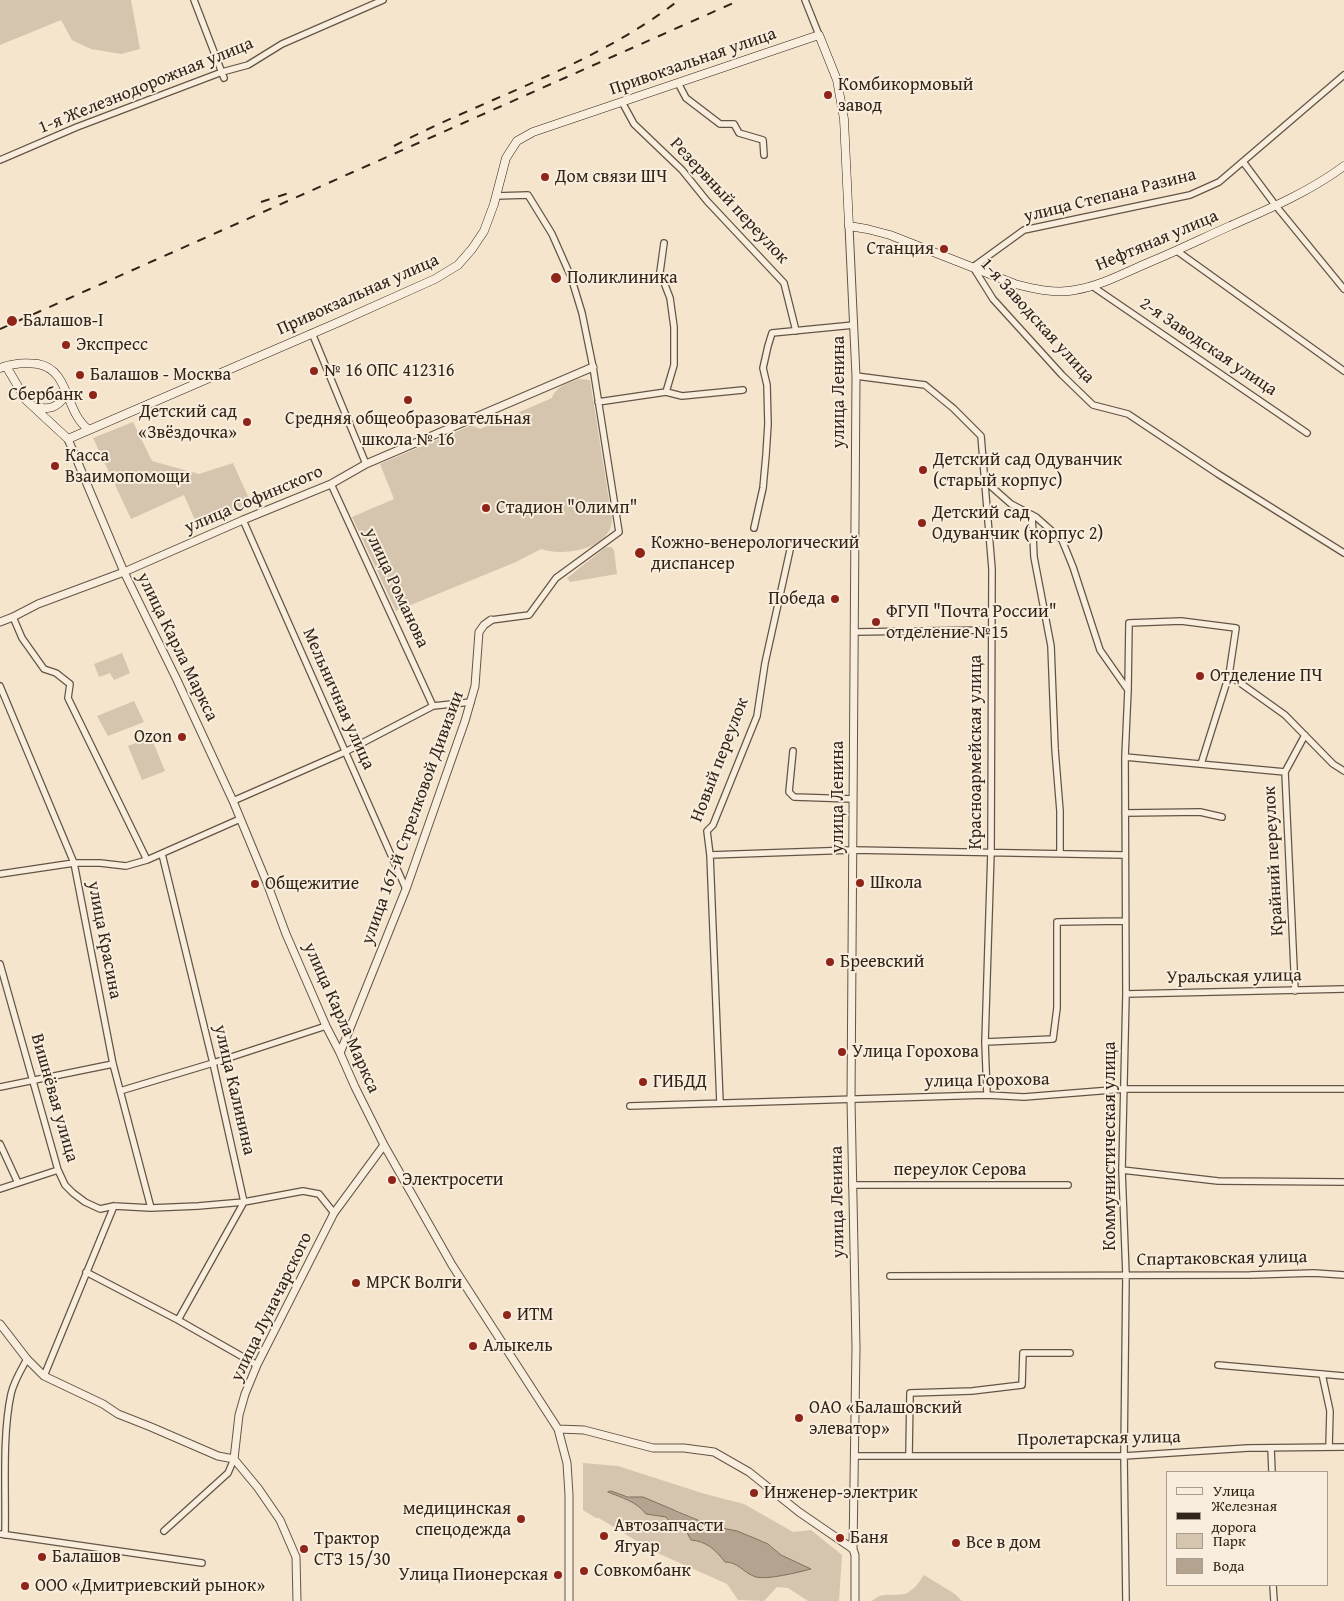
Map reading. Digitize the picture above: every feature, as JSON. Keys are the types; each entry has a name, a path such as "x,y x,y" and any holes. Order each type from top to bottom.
{"main road":[{"name":"Привокзальная улица","path":"68,438 435,279 458,265 484,231 506,158 518,141 533,132 819,35"},
{"name":"улица Ленина","path":"819,35 837,80 844,119 849,226"},
{"name":"Нефтяная улица","path":"973,267 1031,289 1060,291 1092,286 1276,206 1327,178 1344,166"},
{"name":"1-я Заводская улица","path":"849,226 890,235 973,267"},
{"path":"68,438 26,400 3,367 20,362 46,366 54,370 81,424 88,429"},
{"path":"34,408 46,409 60,404 66,395"}],"street":[{"path":"194,0 223,75"},
{"name":"1-я Железнодорожная улица","path":"0,160 77,127 248,65 282,44 383,0"},
{"name":"улица Ленина","path":"805,0 819,35"},
{"name":"улица Степана Разина","path":"973,267 1024,230 1190,195 1219,182 1344,75"},
{"path":"678,83 686,98 720,124 734,124 740,133 763,140 764,155"},
{"name":"Резервный переулок","path":"622,102 634,124 682,170 707,201 784,283 796,331"},
{"path":"1244,162 1276,206 1344,289"},
{"path":"496,196 528,195 552,234 571,277 593,367"},
{"name":"улица Ленина","path":"849,226 856,376 851,1100 856,1347 853,1549 855,1555 856,1601"},
{"path":"664,242 660,272 670,298 674,327 674,365 666,392"},
{"path":"1176,251 1344,371"},
{"name":"1-я Заводская улица","path":"973,267 993,299 1093,405 1128,414 1218,474 1344,553"},
{"name":"2-я Заводская улица","path":"1092,286 1307,433"},
{"path":"754,528 763,488 768,424 767,385 763,368 772,333 854,325"},
{"path":"312,333 366,464"},
{"name":"улица 167-й Стрелковой Дивизии","path":"340,1053 406,889 471,702 475,686 479,632 491,620 530,615 556,578 619,532 593,367"},
{"name":"улица Софинского","path":"0,622 13,618 38,604 124,572 331,484 366,464 593,367"},
{"name":"Красноармейская улица","path":"856,376 925,385 953,408 981,436 992,569 991,852 985,1042 987,1095"},
{"path":"598,402 666,392 682,396 743,390"},
{"name":"улица Карла Маркса","path":"68,438 124,572 177,680 233,802 326,1026 354,1087 384,1145 452,1265 558,1429 567,1463 569,1487 568,1601"},
{"path":"985,481 1011,504 1032,515 1062,540 1073,566 1100,650 1128,690"},
{"name":"улица Романова","path":"331,484 434,706"},
{"path":"1032,515 1034,557 1044,601 1051,646 1055,748 1060,811 1060,853"},
{"name":"Мельничная улица","path":"243,520 406,889"},
{"name":"Новый переулок","path":"720,1103 710,855 707,831 713,825 756,716 765,664 790,550"},
{"path":"13,618 22,638 44,669 56,673 70,684 68,698 147,860"},
{"name":"Коммунистическая улица","path":"1126,1601 1124,1456 1126,1275 1122,1170 1126,994 1124,921 1125,757 1129,623 1180,621 1236,628 1229,675"},
{"path":"854,632 992,630"},
{"path":"1201,764 1229,675 1285,715 1333,764 1344,770"},
{"name":"улица Красина","path":"0,686 74,862 113,1064 151,1208"},
{"path":"233,802 345,752 434,706 471,702"},
{"name":"Крайний переулок","path":"1295,991 1285,772 1305,736"},
{"path":"794,751 789,792 794,797 853,799"},
{"path":"1125,757 1285,772"},
{"path":"1125,813 1200,812 1222,817"},
{"path":"0,874 74,862 126,866 162,854 240,820"},
{"path":"710,855 853,850 1124,854"},
{"name":"улица Калинина","path":"162,854 244,1202"},
{"path":"985,1042 1053,1039 1057,1008 1057,922 1124,921"},
{"name":"Вишнёвая улица","path":"0,964 58,1170 64,1185 85,1202 100,1209 114,1206 151,1208 244,1202 303,1192 319,1194 334,1213"},
{"name":"Уральская улица","path":"1126,994 1344,989"},
{"path":"120,1091 326,1026"},
{"path":"0,1087 113,1064"},
{"name":"улица Горохова","path":"630,1106 987,1095 1024,1096 1124,1089 1344,1088"},
{"path":"0,1144 18,1183"},
{"name":"улица Луначарского","path":"234,1459 239,1415 257,1365 334,1213 384,1145"},
{"path":"0,1189 58,1170"},
{"path":"1122,1170 1218,1180 1344,1182"},
{"name":"переулок Серова","path":"852,1185 1068,1185"},
{"path":"178,1320 244,1202"},
{"path":"44,1376 114,1206"},
{"path":"86,1272 178,1320 257,1365"},
{"name":"Спартаковская улица","path":"890,1276 1250,1275 1314,1273 1344,1275"},
{"path":"0,1324 27,1359 44,1376 102,1404 118,1414 218,1456 234,1459 258,1488 280,1520 296,1556 297,1601"},
{"path":"909,1456 910,1394 972,1391 1022,1385 1023,1353 1070,1353"},
{"path":"27,1359 11,1394 6,1440 2,1534 202,1563"},
{"path":"1218,1365 1344,1376"},
{"path":"1322,1374 1330,1411 1329,1447"},
{"path":"558,1429 584,1430 653,1448 684,1448 714,1452 749,1472 799,1512 853,1549"},
{"name":"Пролетарская улица","path":"855,1456 1124,1456 1248,1448 1344,1447"},
{"path":"1271,1448 1272,1471"},
{"path":"164,1531 228,1473 234,1459"},
{"path":"1274,1586 1274,1601"}],"green space":[{"path":"0,0 131,0 140,49 121,54 91,49 72,40 61,20 0,45"},
{"name":"Стадион \"Олимп\"","path":"580,379 590,380 612,519 610,529 604,537 596,544 574,551 562,552 541,549 516,562 396,611 352,517 394,499 380,464 472,425 480,429 552,398 559,388"},
{"path":"133,422 152,461 199,474 233,463 251,503 198,527 184,495 131,519 93,438"},
{"path":"606,547 611,547 614,550 617,574 570,582 567,578"},
{"path":"122,653 130,673 114,680 110,673 99,677 94,664"},
{"path":"134,701 144,722 108,736 97,716"},
{"path":"151,737 165,771 142,780 128,746"},
{"path":"583,1463 618,1466 705,1494 744,1504 793,1532 811,1530 842,1555 839,1601 808,1601 788,1588 777,1587 764,1601 738,1600 727,1584 653,1551 583,1510","holes":["611,1491 679,1511 712,1526 737,1531 768,1544 781,1555 810,1569 783,1575 757,1577 684,1529 675,1528 666,1517 646,1514 633,1503 608,1492"]},
{"path":"924,1575 955,1594 962,1601 872,1601 885,1595 907,1593 915,1587"}],"water":[{"path":"611,1491 628,1497 643,1497 712,1526 737,1531 768,1544 781,1555 811,1569 776,1577 756,1577 730,1562 725,1562 706,1544 691,1540 685,1529 675,1528 666,1517 646,1514 633,1503 608,1492"}],"railway":[{"path":"394,146 612,44 679,0"},
{"path":"0,329 740,0"},
{"path":"261,202 295,191"}],"place":[{"name":"Комбикормовый завод","path":"828,95"},
{"name":"Дом связи ШЧ","path":"545,177"},
{"name":"Станция","path":"944,249"},
{"name":"Поликлиника","path":"556,278"},
{"name":"Балашов-I","path":"12,321"},
{"name":"Экспресс","path":"66,345"},
{"name":"№ 16 ОПС 412316","path":"314,371"},
{"name":"Балашов - Москва","path":"80,375"},
{"name":"Сбербанк","path":"93,395"},
{"name":"Средняя общеобразовательная школа № 16","path":"408,400"},
{"name":"Детский сад «Звёздочка»","path":"247,422"},
{"name":"Касса Взаимопомощи","path":"55,466"},
{"name":"Детский сад Одуванчик (старый корпус)","path":"923,470"},
{"name":"Стадион \"Олимп\"","path":"486,508"},
{"name":"Детский сад Одуванчик (корпус 2)","path":"922,523"},
{"name":"Кожно-венерологический диспансер","path":"640,553"},
{"name":"Победа","path":"835,599"},
{"name":"ФГУП \"Почта России\" отделение №15","path":"876,622"},
{"name":"Отделение ПЧ","path":"1200,676"},
{"name":"Ozon","path":"182,737"},
{"name":"Школа","path":"860,883"},
{"name":"Общежитие","path":"255,884"},
{"name":"Бреевский","path":"830,962"},
{"name":"Улица Горохова","path":"842,1052"},
{"name":"ГИБДД","path":"643,1082"},
{"name":"Электросети","path":"392,1180"},
{"name":"МРСК Волги","path":"356,1283"},
{"name":"ИТМ","path":"507,1315"},
{"name":"Алыкель","path":"473,1346"},
{"name":"ОАО «Балашовский элеватор»","path":"799,1418"},
{"name":"Инженер-электрик","path":"754,1493"},
{"name":"медицинская спецодежда","path":"521,1519"},
{"name":"Автозапчасти Ягуар","path":"604,1536"},
{"name":"Баня","path":"840,1538"},
{"name":"Все в дом","path":"956,1543"},
{"name":"Трактор СТЗ 15/30","path":"304,1549"},
{"name":"Балашов","path":"42,1557"},
{"name":"Совкомбанк","path":"584,1571"},
{"name":"Улица Пионерская","path":"558,1575"},
{"name":"ООО «Дмитриевский рынок»","path":"25,1586"}]}
